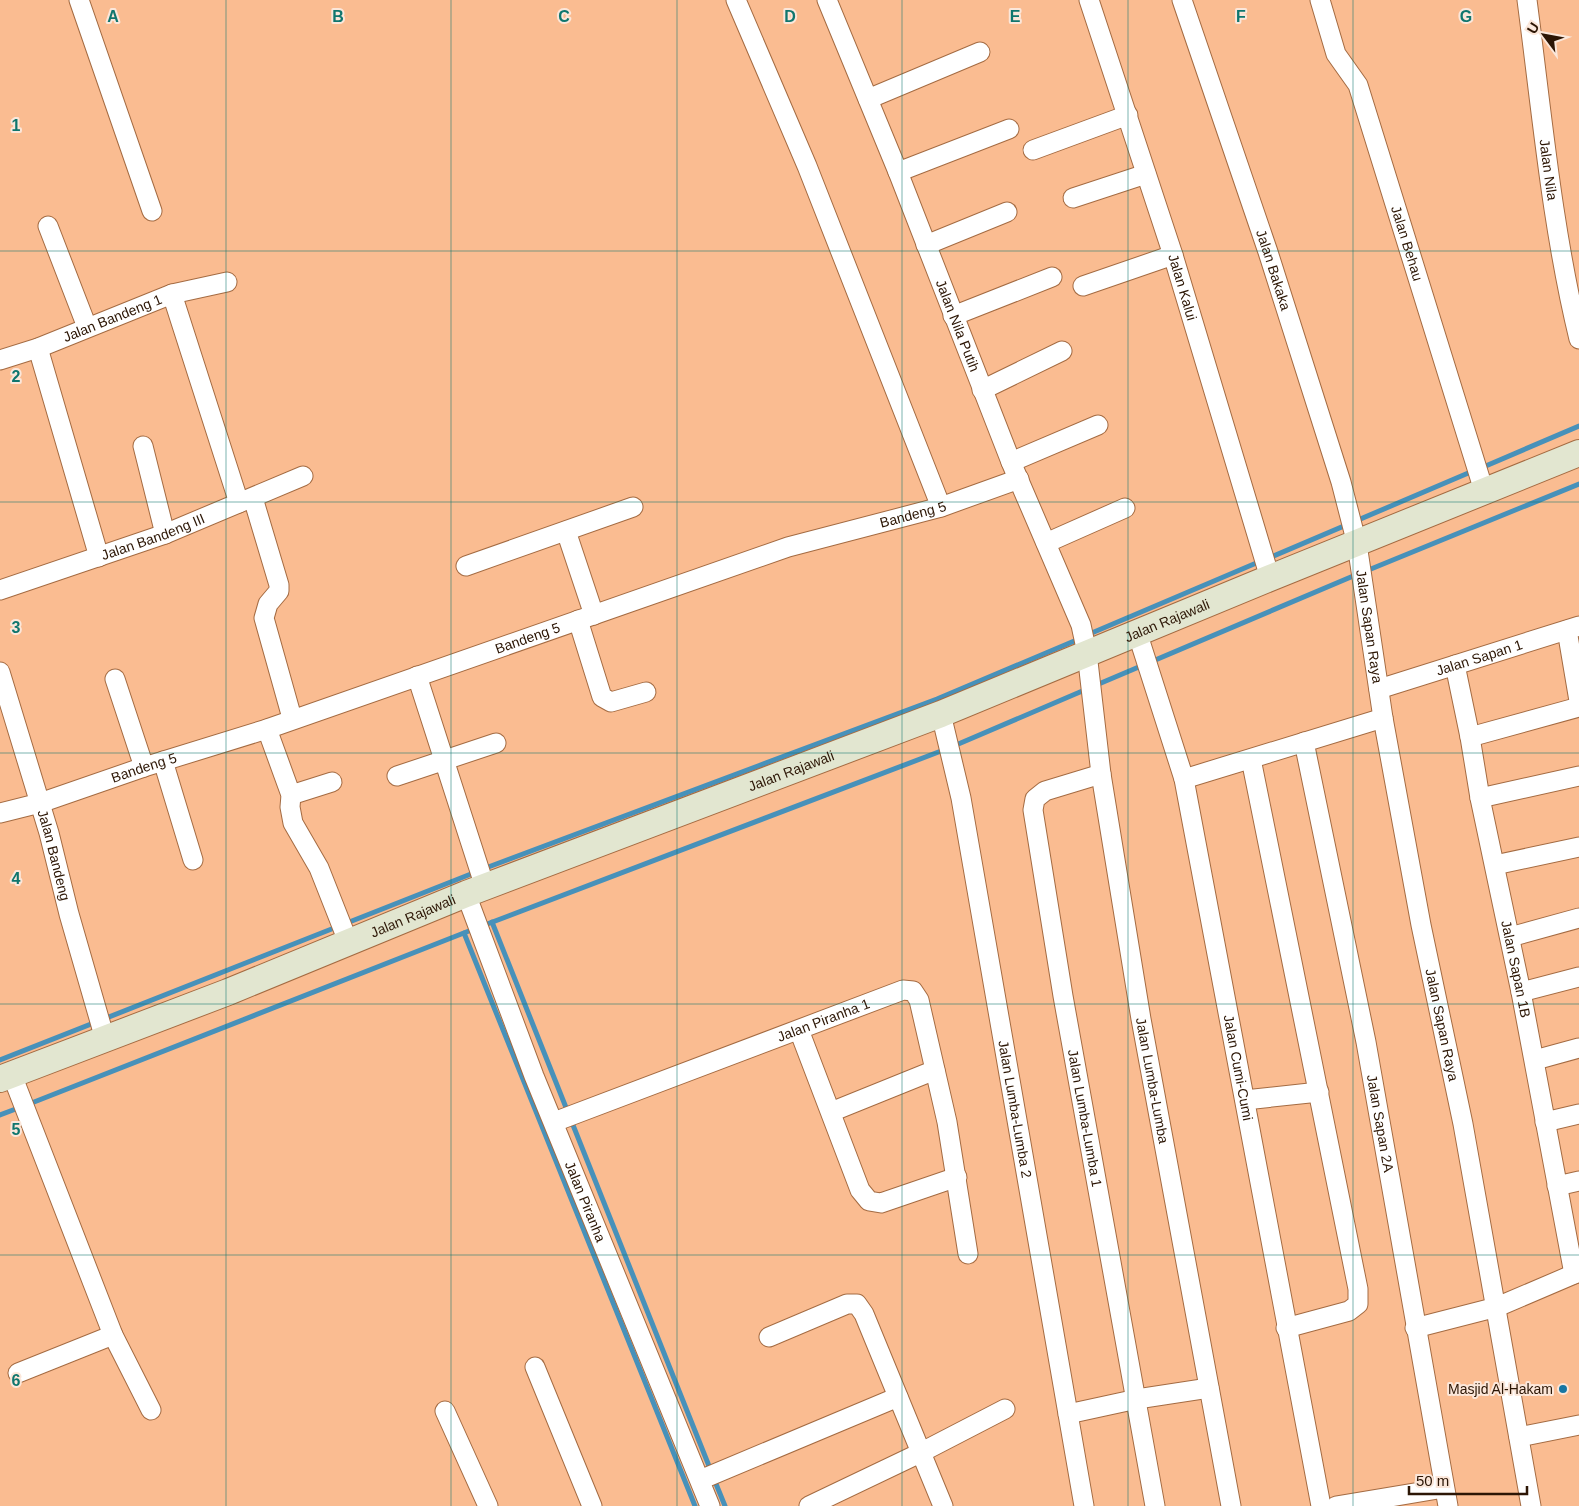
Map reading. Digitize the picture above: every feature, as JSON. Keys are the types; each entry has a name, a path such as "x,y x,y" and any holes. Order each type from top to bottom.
{"main road":[{"name":"Jalan Rajawali","path":"6,1077 349,944 476,891 941,714 1137,632 1579,453"}],"street":[{"path":"80,0 152,211"},
{"path":"736,0 807,166 941,507"},
{"name":"Jalan Nila Putih","path":"827,0 898,172 982,390 1081,625 1087,653"},
{"name":"Jalan Kalui","path":"1089,0 1173,255 1270,578"},
{"name":"Jalan Bakaka","path":"1182,0 1268,252 1340,482 1357,544"},
{"name":"Jalan Behau","path":"1320,0 1336,54 1358,85 1484,491"},
{"name":"Jalan Nila","path":"1527,0 1556,230 1566,286 1579,339"},
{"path":"868,99 980,52"},
{"path":"1033,150 1128,115"},
{"path":"898,172 1009,129"},
{"path":"1074,198 1146,174"},
{"path":"926,245 1007,212"},
{"path":"48,226 87,327"},
{"path":"1083,286 1173,255"},
{"path":"953,316 1052,277"},
{"name":"Jalan Bandeng 1","path":"0,360 38,348 172,294 227,282"},
{"path":"172,294 246,500 279,585 279,591 268,604 264,618 292,718"},
{"path":"38,348 99,557"},
{"path":"982,390 1062,351"},
{"name":"Bandeng 5","path":"0,813 40,803 144,767 267,729 292,718 788,547 941,507 1098,425"},
{"path":"144,446 165,534"},
{"name":"Jalan Bandeng III","path":"0,590 165,534 303,476"},
{"path":"466,566 633,507"},
{"path":"1046,543 1125,508"},
{"path":"566,531 602,697 610,702 646,692"},
{"name":"Jalan Sapan Raya","path":"1357,544 1383,718 1421,925 1463,1124 1531,1506"},
{"path":"1573,628 1579,702"},
{"name":"Jalan Sapan 1","path":"1379,689 1573,628"},
{"name":"Jalan Cumi-Cumi","path":"1137,632 1184,779 1321,1506"},
{"name":"Jalan Lumba-Lumba","path":"1087,653 1101,774 1141,1019 1231,1506"},
{"name":"Jalan Sapan 1B","path":"1454,665 1470,737 1480,798 1510,937 1557,1186 1576,1273"},
{"name":"Jalan Bandeng","path":"0,672 5,708 40,803 105,1039"},
{"name":"Jalan Piranha","path":"417,676 443,760 476,891 534,1076 710,1506"},
{"path":"115,679 144,767"},
{"path":"1470,737 1579,707"},
{"name":"Jalan Lumba-Lumba 2","path":"941,714 960,798 1084,1506"},
{"path":"1184,779 1383,718"},
{"path":"267,729 291,795 290,807 293,823 320,868 349,944"},
{"path":"397,776 496,742"},
{"name":"Jalan Sapan 2A","path":"1304,742 1366,1042 1446,1497"},
{"path":"1251,759 1358,1290 1358,1304 1349,1311 1286,1328"},
{"path":"163,761 193,860"},
{"name":"Jalan Lumba-Lumba 1","path":"1101,774 1045,791 1035,799 1033,810 1063,996 1155,1506"},
{"path":"1480,798 1579,776"},
{"path":"291,795 332,782"},
{"path":"1495,865 1579,847"},
{"path":"1510,937 1579,918"},
{"path":"1521,992 1579,977"},
{"name":"Jalan Piranha 1","path":"554,1122 903,990 914,991 919,1000 957,1177 968,1254"},
{"path":"799,1030 860,1190 869,1200 881,1203 957,1177"},
{"path":"1534,1060 1579,1048"},
{"path":"831,1112 935,1070"},
{"path":"6,1077 113,1335 151,1410"},
{"path":"1245,1100 1319,1092"},
{"path":"1546,1122 1579,1114"},
{"path":"1557,1186 1579,1181"},
{"path":"1415,1328 1497,1307 1576,1273"},
{"path":"769,1337 847,1304 857,1304 864,1314 943,1506"},
{"path":"18,1373 113,1335"},
{"path":"535,1367 592,1506"},
{"path":"1068,1414 1137,1399 1209,1388"},
{"path":"700,1480 898,1397"},
{"path":"809,1506 920,1454 1005,1409"},
{"path":"446,1411 488,1506"},
{"path":"1518,1437 1579,1425"},
{"path":"1336,1506 1446,1497"}],"waterway":[{"path":"1481,468 1579,426"},
{"path":"1269,558 1473,471"},
{"path":"1366,571 1579,484"},
{"path":"1087,635 1261,561"},
{"path":"1094,686 1358,574"},
{"path":"483,869 937,699 1079,639"},
{"path":"482,926 949,748 1087,689"},
{"path":"0,1060 476,872"},
{"path":"492,922 711,1471"},
{"path":"29,1104 474,929"},
{"path":"464,933 695,1506"},
{"path":"0,1115 21,1107"},
{"path":"714,1479 725,1506"}],"place":[{"name":"Masjid Al-Hakam","path":"1563,1389"}]}
